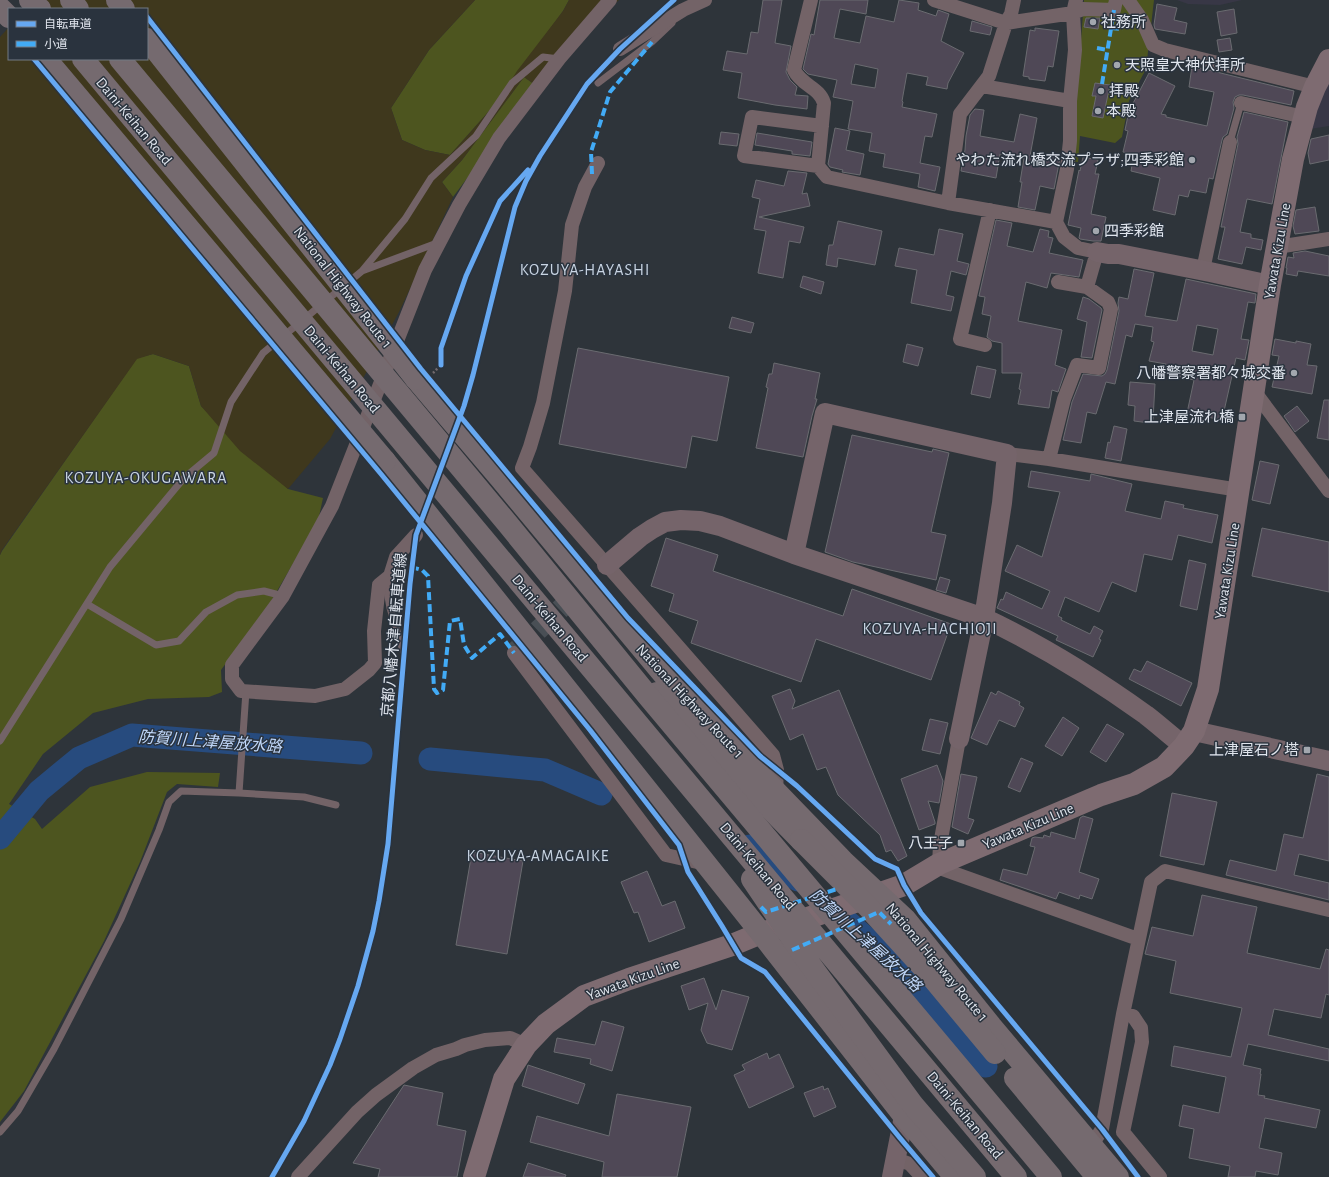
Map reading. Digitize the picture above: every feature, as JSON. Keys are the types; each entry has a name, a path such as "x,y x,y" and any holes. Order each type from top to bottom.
{"highway":[{"path":"30,0 40,8"},
{"path":"34,0 40,8"},
{"path":"71,0 77,8"},
{"path":"0,8 8,16"},
{"name":"National Highway Route 1","path":"148,40 422,378 500,478 669,681 843,861 872,896 905,919 991,1026 1118,1177"},
{"path":"47,60 385,462 706,864 770,931 904,1116 955,1177"},
{"name":"Daini-Keihan Road","path":"83,60 1016,1177"},
{"name":"Daini-Keihan Road","path":"121,60 598,633 648,696 1051,1177"},
{"path":"561,631 600,686 710,823 761,892 810,965 913,1105 975,1177"},
{"path":"598,633 869,908 931,976 1097,1177"}],"main road":[{"name":"Yawata Kizu Line","path":"474,1177 504,1079 526,1045 546,1024 584,996 628,979 732,945 904,885 939,864 1101,795 1134,784 1164,767 1189,738 1208,689 1270,285 1293,159 1307,106 1329,60"}],"street":[{"path":"416,535 396,557 390,576 379,585 374,631 375,663 369,670 345,689 315,696 241,691 232,679 232,665 283,596 332,506 425,270 459,205 500,138 559,58 610,0"},
{"path":"620,49 692,4 705,0"},
{"path":"811,0 794,70 798,77 822,96 824,103 818,166"},
{"path":"934,0 972,6 1006,23 1074,6 1083,9 1114,10 1116,0"},
{"path":"948,203 960,114 989,76 1006,23 1011,14 1014,0"},
{"path":"1128,0 1142,20 1153,45 1165,50 1315,87"},
{"path":"1074,6 1075,50 1070,101 1070,141 1067,169 1056,222 1064,237 1078,248 1203,270 1270,285"},
{"path":"982,86 1070,101"},
{"path":"1241,103 1304,117"},
{"path":"822,126 752,117 744,156 818,166 827,177 948,203 1056,222"},
{"path":"1203,270 1230,142"},
{"path":"598,163 584,187 572,225 565,291 543,403 522,468 773,755 777,770 776,792"},
{"path":"985,345 960,339 990,210"},
{"path":"1277,247 1329,239"},
{"path":"1087,287 1097,252"},
{"path":"1049,459 1064,399 1077,365 1099,368 1111,310 1108,302 1087,287 1058,282"},
{"path":"1254,391 1329,491"},
{"path":"794,554 825,413 1007,454 1049,459 1239,490"},
{"path":"1007,454 1002,503 984,618 959,739 940,844 939,864 945,870 1138,939"},
{"path":"607,565 640,537 666,522 681,520 700,521 720,526 794,554 984,618 1007,629 1087,676 1146,716 1189,738 1329,761"},
{"path":"514,653 666,855 706,864"},
{"path":"1092,1145 1102,1129 1123,1014 1151,882 1165,872 1329,910"},
{"path":"1123,1014 1133,1016 1141,1028 1142,1042 1123,1132 1160,1177"},
{"path":"298,1177 357,1112 376,1095 413,1068 436,1055 485,1040 510,1038 526,1045"},
{"path":"904,1116 894,1168 910,1164 922,1177"}],"lane":[{"path":"598,84 652,42 692,4"},
{"path":"0,740 110,567 184,478 214,453 231,402 263,353 362,271 405,219 431,178 476,136 512,83 543,57 559,58"},
{"path":"1230,142 1241,103"},
{"path":"362,271 440,243"},
{"path":"385,580 390,608 404,654"},
{"path":"87,604 156,644 178,642 206,612 237,595 264,591 283,596"},
{"path":"239,793 246,691"},
{"path":"0,1132 18,1111 54,1049 121,919 159,830 169,802 181,791 304,797 336,805"}],"path":[{"path":"422,378 441,362"}],"shaded area":[{"path":"1177,0 1242,0 1220,5 1188,4"},
{"path":"1329,77 1329,126 1310,129"}],"green space":[{"path":"475,0 569,0 563,11 498,101 450,155 425,150 402,140 391,108 429,50"},
{"path":"1084,0 1154,0 1146,69 1129,101 1122,137 1115,143 1080,136 1078,162 1072,161"},
{"path":"524,77 534,84 489,149 453,197 442,182 462,160"},
{"path":"153,354 189,366 201,406 288,489 323,498 318,521 270,603 221,670 222,692 209,697 148,699 93,713 43,754 9,804 35,819 42,829 90,787 147,772 220,773 218,787 177,784 167,792 140,862 104,941 24,1091 0,1122 0,555 137,358"}],"sand":[{"path":"34,0 475,0 429,50 391,108 402,140 425,150 450,155 498,101 517,71 563,11 569,0 619,0 586,30 534,84 524,77 462,160 442,182 453,197 399,312 330,439 288,489 240,451 201,406 189,366 153,354 137,359 2,550 0,555 0,37 8,28 8,60 148,60 148,8 27,8"}],"building":[{"path":"763,0 782,0 775,43 791,46 786,72 790,80 797,87 795,95 808,96 807,109 738,98 742,73 723,70 727,51 747,54 751,32 758,33"},
{"path":"820,0 868,0 866,14 840,9 834,38 860,43 866,16 894,22 899,0 919,3 918,10 936,16 938,10 949,14 941,41 964,53 948,83 947,89 926,85 928,77 907,73 902,101 902,107 937,114 932,137 925,136 920,163 940,167 935,191 918,187 920,174 883,167 885,154 869,151 872,133 848,129 853,101 833,97 837,80 808,74 803,69 811,34 814,35","holes":["855,64 878,69 875,88 851,84"]},
{"path":"1157,4 1177,8 1174,20 1187,23 1185,34 1155,29 1154,25"},
{"path":"1234,9 1237,33 1221,36 1217,12"},
{"name":"社務所","path":"1086,18 1100,18 1098,29 1084,27"},
{"path":"972,21 992,27 990,35 970,31"},
{"path":"1035,28 1059,31 1053,67 1048,66 1045,81 1029,79 1029,77 1023,76 1030,30 1035,31"},
{"path":"1230,38 1232,50 1219,52 1217,40"},
{"path":"1192,66 1294,91 1291,105 1243,95 1235,97 1233,102 1234,108 1227,134 1223,137 1213,179 1209,178 1206,193 1190,190 1188,197 1179,195 1175,215 1153,210 1160,178 1131,171 1134,154 1123,152 1128,131 1125,130 1129,111 1149,73 1175,86 1161,114 1166,115 1166,117 1207,126 1214,92 1189,87"},
{"path":"1095,83 1110,85 1103,118 1092,116 1096,96 1092,96"},
{"path":"975,109 984,110 980,136 1014,142 1020,114 1037,118 1030,156 1049,159 1050,156 1060,158 1054,189 1040,186 1035,210 1018,207 1024,158 1000,154 996,178 961,171 970,115"},
{"path":"1244,112 1288,122 1272,204 1247,199 1240,232 1251,234 1251,238 1263,240 1261,250 1246,247 1242,264 1218,259 1225,227 1221,227 1238,144 1237,137"},
{"path":"835,128 850,131 846,150 864,154 860,175 842,172 843,170 830,167 828,164"},
{"path":"721,132 739,134 737,146 719,144"},
{"path":"757,133 812,142 810,156 792,154 792,151 755,145"},
{"path":"1329,135 1329,160 1310,164 1308,153 1311,139"},
{"path":"1083,157 1098,160 1095,174 1099,174 1091,214 1106,217 1101,241 1080,239 1081,228 1068,225"},
{"path":"788,171 807,173 802,194 807,193 810,206 759,217 804,227 800,243 789,241 783,278 758,273 766,231 754,229 760,199 752,197 756,180 784,186"},
{"path":"1315,207 1319,231 1295,234 1293,226 1296,210"},
{"path":"996,220 1012,223 1007,246 1033,252 1040,229 1049,231 1048,237 1053,238 1049,253 1083,260 1079,277 1051,273 1047,288 1026,282 1018,321 1062,330 1055,365 1066,369 1058,392 1052,390 1049,408 1018,404 1022,373 1002,373 1002,343 992,341 987,337 991,316 982,314 985,297 979,296"},
{"path":"838,221 882,231 875,265 838,258 837,267 826,265 829,245 833,245"},
{"path":"939,229 963,234 957,261 969,264 966,275 951,271 946,295 954,297 951,311 911,303 917,270 895,266 899,248 934,255"},
{"path":"1305,251 1329,256 1329,276 1298,271 1297,276 1286,274 1288,257 1294,258 1293,253"},
{"path":"1134,269 1154,273 1145,316 1177,321 1186,279 1256,294 1255,303 1248,302 1241,339 1249,340 1245,360 1236,358 1222,420 1187,413 1194,380 1164,373 1166,364 1149,361 1154,342 1151,341 1153,327 1135,324 1132,337 1126,335 1115,384 1106,382 1096,414 1087,412 1081,443 1063,440 1072,402 1083,374 1102,376 1107,370 1119,311 1119,297 1128,299","holes":["1197,325 1218,329 1213,355 1192,351"]},
{"path":"803,276 824,282 821,294 800,287"},
{"path":"1083,297 1089,299 1102,310 1092,358 1081,357 1087,322 1077,319"},
{"path":"732,317 754,323 751,333 729,328"},
{"path":"1275,339 1311,344 1307,365 1317,366 1312,394 1272,387 1279,356 1272,355"},
{"path":"907,344 923,348 918,366 903,362"},
{"path":"578,348 729,377 717,441 692,436 686,468 559,444"},
{"path":"774,363 820,373 815,399 817,399 803,457 756,448 768,388 766,387 769,374 772,374"},
{"path":"977,366 996,370 990,398 971,394"},
{"path":"1130,382 1155,384 1153,420 1151,420 1150,423 1134,421 1135,406 1128,405"},
{"path":"1324,400 1329,400 1329,440 1317,438"},
{"path":"1297,406 1309,421 1295,432 1284,416"},
{"path":"1114,426 1127,429 1121,461 1105,458 1108,442 1110,443"},
{"path":"852,435 932,452 933,449 949,453 931,532 946,535 936,580 853,562 825,552"},
{"path":"1260,461 1279,465 1270,504 1252,500"},
{"path":"1031,471 1090,481 1091,474 1132,484 1125,511 1161,519 1165,501 1184,505 1183,508 1218,515 1212,543 1178,535 1172,560 1144,554 1136,592 1112,582 1099,612 1065,597 1058,616 1062,618 1061,620 1090,634 1094,626 1103,631 1099,639 1101,640 1093,657 1056,640 1058,636 997,608 1001,599 1003,600 1006,592 1042,609 1050,591 1005,571 1017,545 1042,557 1060,492 1028,487"},
{"path":"1262,528 1329,542 1329,592 1252,576"},
{"path":"666,538 718,555 713,571 843,616 852,589 951,624 931,680 816,639 801,682 691,643 698,621 669,611 674,594 651,586"},
{"path":"1189,560 1206,564 1197,610 1180,606"},
{"path":"940,577 950,580 946,593 936,590"},
{"path":"1147,661 1192,683 1181,706 1129,679 1134,669 1141,672"},
{"path":"790,689 795,701 792,709 839,690 907,856 898,861 891,850 886,852 880,835 838,795 826,767 817,770 803,734 790,740 772,696"},
{"path":"998,691 1020,702 1019,705 1024,708 1015,727 999,720 987,745 971,738 991,692 996,695"},
{"path":"1063,717 1079,728 1062,756 1045,746"},
{"path":"930,719 948,723 940,754 922,750"},
{"path":"1107,724 1124,734 1106,762 1090,752"},
{"path":"1021,758 1033,763 1020,792 1008,787"},
{"path":"937,765 943,781 939,803 928,801 935,824 919,830 901,779"},
{"path":"961,774 977,777 968,818 974,820 968,834 952,827"},
{"path":"1317,774 1329,777 1329,861 1299,854 1294,875 1329,883 1329,900 1226,875 1230,860 1276,871 1284,834 1303,838"},
{"path":"1172,793 1217,802 1204,865 1160,856"},
{"path":"1083,816 1093,819 1079,872 1099,879 1092,899 1080,895 1079,899 1059,892 1056,899 1000,880 1003,869 1027,875 1035,847 1030,846 1032,838 1043,838 1044,835 1050,837 1051,832 1075,839 1080,818"},
{"path":"472,852 523,861 507,954 456,945"},
{"path":"647,871 662,906 675,901 685,928 649,942 638,912 634,913 621,882"},
{"path":"1202,895 1257,907 1247,953 1320,969 1326,949 1329,950 1329,995 1326,994 1321,1018 1274,1009 1268,1035 1329,1049 1329,1061 1248,1044 1243,1065 1261,1069 1258,1095 1265,1096 1264,1098 1320,1110 1316,1128 1265,1118 1259,1148 1282,1153 1278,1175 1256,1171 1255,1177 1228,1177 1230,1166 1189,1158 1194,1129 1179,1126 1183,1105 1219,1113 1226,1077 1171,1066 1174,1046 1231,1057 1242,1008 1170,993 1176,961 1145,954 1152,927 1193,936"},
{"path":"704,978 716,1010 722,990 749,997 732,1050 707,1043 701,1030 708,1003 689,1010 681,986"},
{"path":"602,1021 624,1027 612,1071 590,1064 591,1059 554,1052 557,1038 595,1045"},
{"path":"767,1053 769,1059 779,1054 794,1087 749,1108 734,1075 745,1070 742,1065"},
{"path":"528,1065 585,1084 578,1104 522,1086"},
{"path":"404,1085 443,1093 437,1125 466,1131 457,1177 378,1177 380,1169 353,1163"},
{"path":"823,1086 824,1090 828,1088 836,1107 814,1117 804,1093"},
{"path":"617,1094 691,1107 677,1177 602,1177 604,1162 530,1142 537,1116 609,1136"},
{"path":"528,1163 566,1175 565,1177 523,1177"}],"waterway":[{"name":"防賀川上津屋放水路","path":"0,838 39,791 79,758 132,735 361,753"},
{"name":"防賀川上津屋放水路","path":"430,759 545,770 601,794"},
{"name":"防賀川上津屋放水路","path":"750,846 798,880"},
{"name":"防賀川上津屋放水路","path":"840,915 913,979 986,1066"}],"tunnel":[{"path":"516,651 607,565"}],"marked path":[{"path":"1102,84 1114,10"},
{"path":"1111,28 1123,29"},
{"path":"592,174 591,152 610,92 652,42"},
{"path":"1097,48 1108,50"},
{"path":"411,567 422,570 428,576 434,689 437,693 443,690 450,621 460,619 464,645 472,658 500,634 514,653"},
{"path":"761,907 766,912 837,889"},
{"path":"792,950 879,912 891,924"}],"cycle path":[{"name":"京都八幡木津自転車道線","path":"272,1177 304,1121 330,1065 358,986 373,931 388,844 410,584 416,535 464,406 515,207 526,181 540,156 587,84 620,49 674,0"},
{"path":"148,18 421,369 628,618 760,756 797,786 875,859 897,869 904,885 921,913 1102,1129 1138,1177"},
{"path":"35,60 381,474 590,730 679,845 688,872 741,958 765,972 933,1177"},
{"path":"441,365 441,348 466,276 500,201 528,170"}],"place":[{"name":"社務所","path":"1093,22"},
{"name":"天照皇大神伏拝所","path":"1117,65"},
{"name":"拝殿","path":"1101,91"},
{"name":"本殿","path":"1098,111"},
{"name":"やわた流れ橋交流プラザ;四季彩館","path":"1192,160"},
{"name":"四季彩館","path":"1096,231"},
{"name":"八幡警察署都々城交番","path":"1294,373"},
{"name":"上津屋流れ橋","path":"1242,417"},
{"name":"上津屋石ノ塔","path":"1307,750"},
{"name":"八王子","path":"961,843"}],"district":[{"name":"KOZUYA-HAYASHI","path":"585,269"},
{"name":"KOZUYA-OKUGAWARA","path":"146,477"},
{"name":"KOZUYA-HACHIOJI","path":"930,628"},
{"name":"KOZUYA-AMAGAIKE","path":"538,855"}]}
